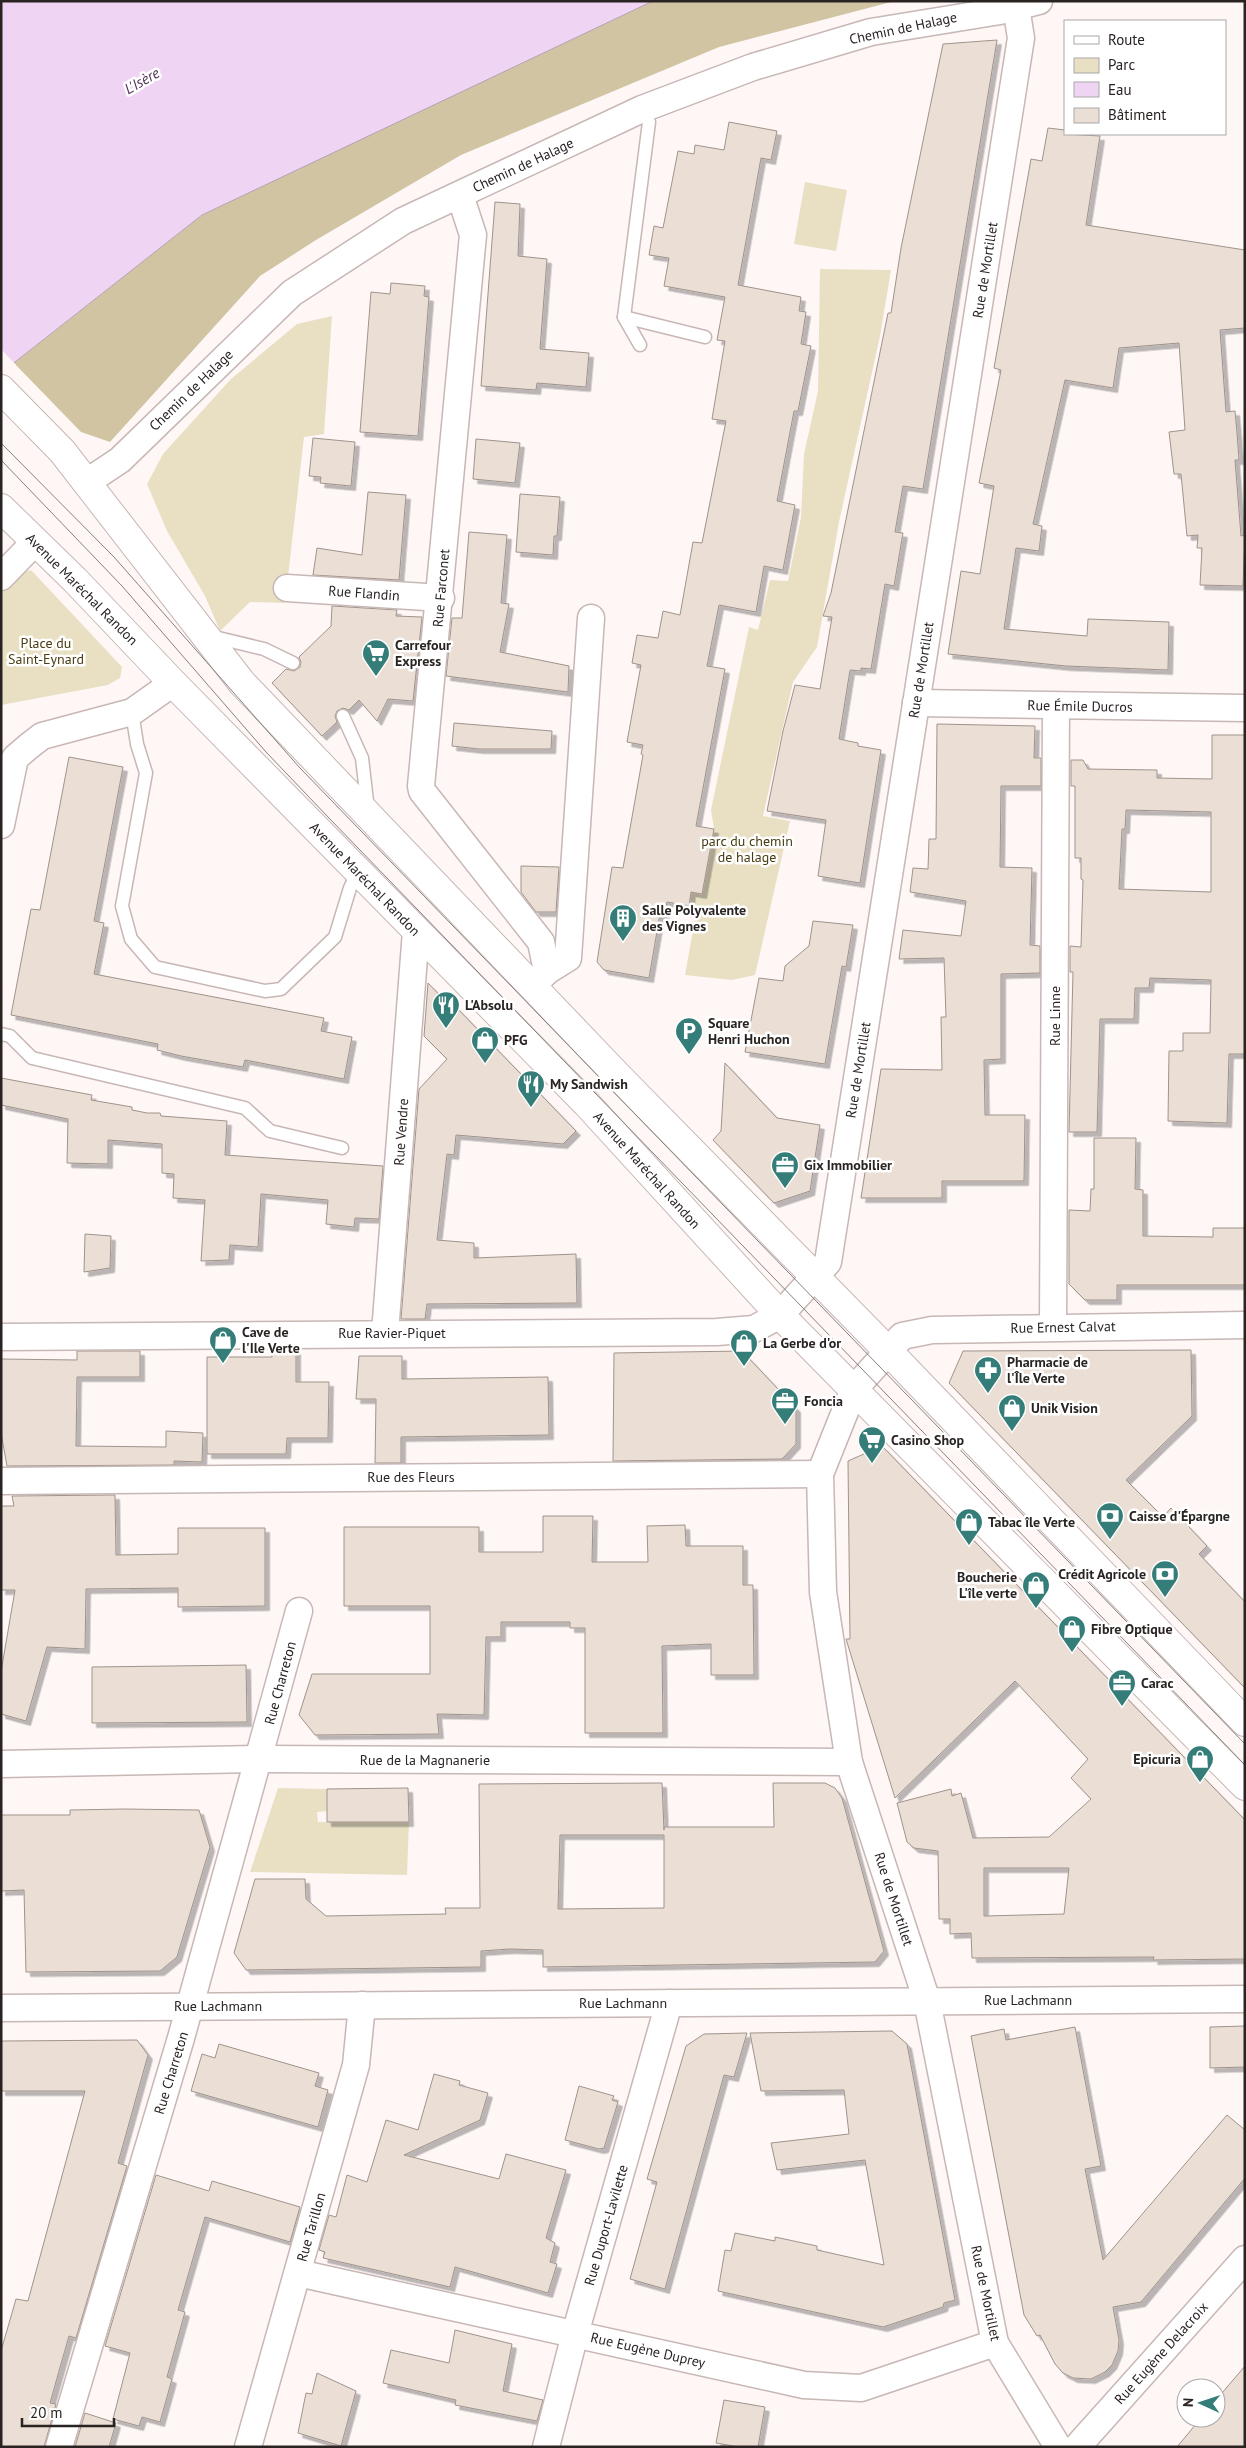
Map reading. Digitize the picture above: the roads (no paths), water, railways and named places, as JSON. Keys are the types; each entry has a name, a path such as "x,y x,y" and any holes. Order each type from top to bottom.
{"street":[{"name":"Chemin de Halage","path":"87,482 120,460 292,293 403,221 460,196 642,109 753,67 871,32 1028,4"},
{"name":"Rue de Mortillet","path":"780,1315 814,1275 828,1262 1028,4"},
{"name":"Rue Farconet","path":"460,196 473,235 421,786 422,791 541,942 540,978"},
{"path":"1,389 62,451 242,683 369,815 540,978 814,1275 1245,1722"},
{"name":"Avenue Maréchal Randon","path":"3,510 75,580 173,683 587,1104 780,1315 1245,1786"},
{"path":"1,577 35,542"},
{"name":"Rue Flandin","path":"287,588 440,598"},
{"path":"540,978 568,958 590,618"},
{"path":"1,825 15,758 42,736 132,712 173,683"},
{"name":"Rue Émile Ducros","path":"916,703 1245,708"},
{"name":"Rue Linne","path":"1052,1327 1056,706"},
{"name":"Rue Vendre","path":"385,1333 416,931"},
{"name":"Rue Ravier-Piquet","path":"1,1337 717,1332 754,1329 780,1315"},
{"name":"Rue Ernest Calvat","path":"888,1351 902,1336 932,1330 1245,1325"},
{"name":"Rue de Mortillet","path":"888,1351 854,1389 820,1474 823,1592 850,1762 927,2001 995,2343 1058,2447"},
{"name":"Rue des Fleurs","path":"1,1481 820,1474"},
{"name":"Rue Charreton","path":"59,2447 190,2007 260,1759 299,1611"},
{"name":"Rue de la Magnanerie","path":"1,1764 260,1759 850,1762"},
{"name":"Rue Lachmann","path":"1,2008 1245,1998"},
{"name":"Rue Duport-Lavilette","path":"546,2447 575,2334 669,2003"},
{"name":"Rue Tarillon","path":"248,2447 356,2065 362,2005"},
{"name":"Rue Eugène Delacroix","path":"1077,2447 1245,2259"},
{"name":"Rue Eugène Duprey","path":"298,2273 804,2385 861,2388 995,2343"}],"lane":[{"path":"640,345 624,317 649,122 642,109"},
{"path":"624,317 705,337"},
{"path":"204,634 264,649 293,663"},
{"path":"132,712 137,744 146,773 122,906 131,939 155,968 265,991 281,989 336,937 350,888 358,871"},
{"path":"343,716 362,758 369,815"},
{"path":"1,1034 10,1036 32,1058 245,1108 270,1131 342,1148"}],"water":[{"name":"L'Isère","path":"1,1 653,1 202,215 1,373"}],"tram line":[{"path":"1,443 114,557 300,768 1245,1744"},
{"path":"1,460 122,586 266,752 1245,1765"}],"place":[{"name":"Carrefour Express","path":"376,677"},
{"name":"Salle Polyvalente des Vignes","path":"623,942"},
{"name":"L'Absolu","path":"446,1029"},
{"name":"Square Henri Huchon","path":"689,1055"},
{"name":"PFG","path":"485,1064"},
{"name":"My Sandwish","path":"531,1108"},
{"name":"Gix Immobilier","path":"785,1189"},
{"name":"Cave de l'Ile Verte","path":"223,1364"},
{"name":"La Gerbe d'or","path":"744,1367"},
{"name":"Pharmacie de l'Île Verte","path":"988,1394"},
{"name":"Foncia","path":"785,1425"},
{"name":"Unik Vision","path":"1012,1432"},
{"name":"Casino Shop","path":"872,1464"},
{"name":"Caisse d'Épargne","path":"1110,1540"},
{"name":"Tabac île Verte","path":"969,1546"},
{"name":"Crédit Agricole","path":"1165,1598"},
{"name":"Boucherie L'île verte","path":"1036,1609"},
{"name":"Fibre Optique","path":"1072,1653"},
{"name":"Carac","path":"1122,1707"},
{"name":"Epicuria","path":"1200,1783"}],"park label":[{"name":"Place du Saint-Eynard","path":"46,652"},
{"name":"parc du chemin de halage","path":"747,850"}]}
